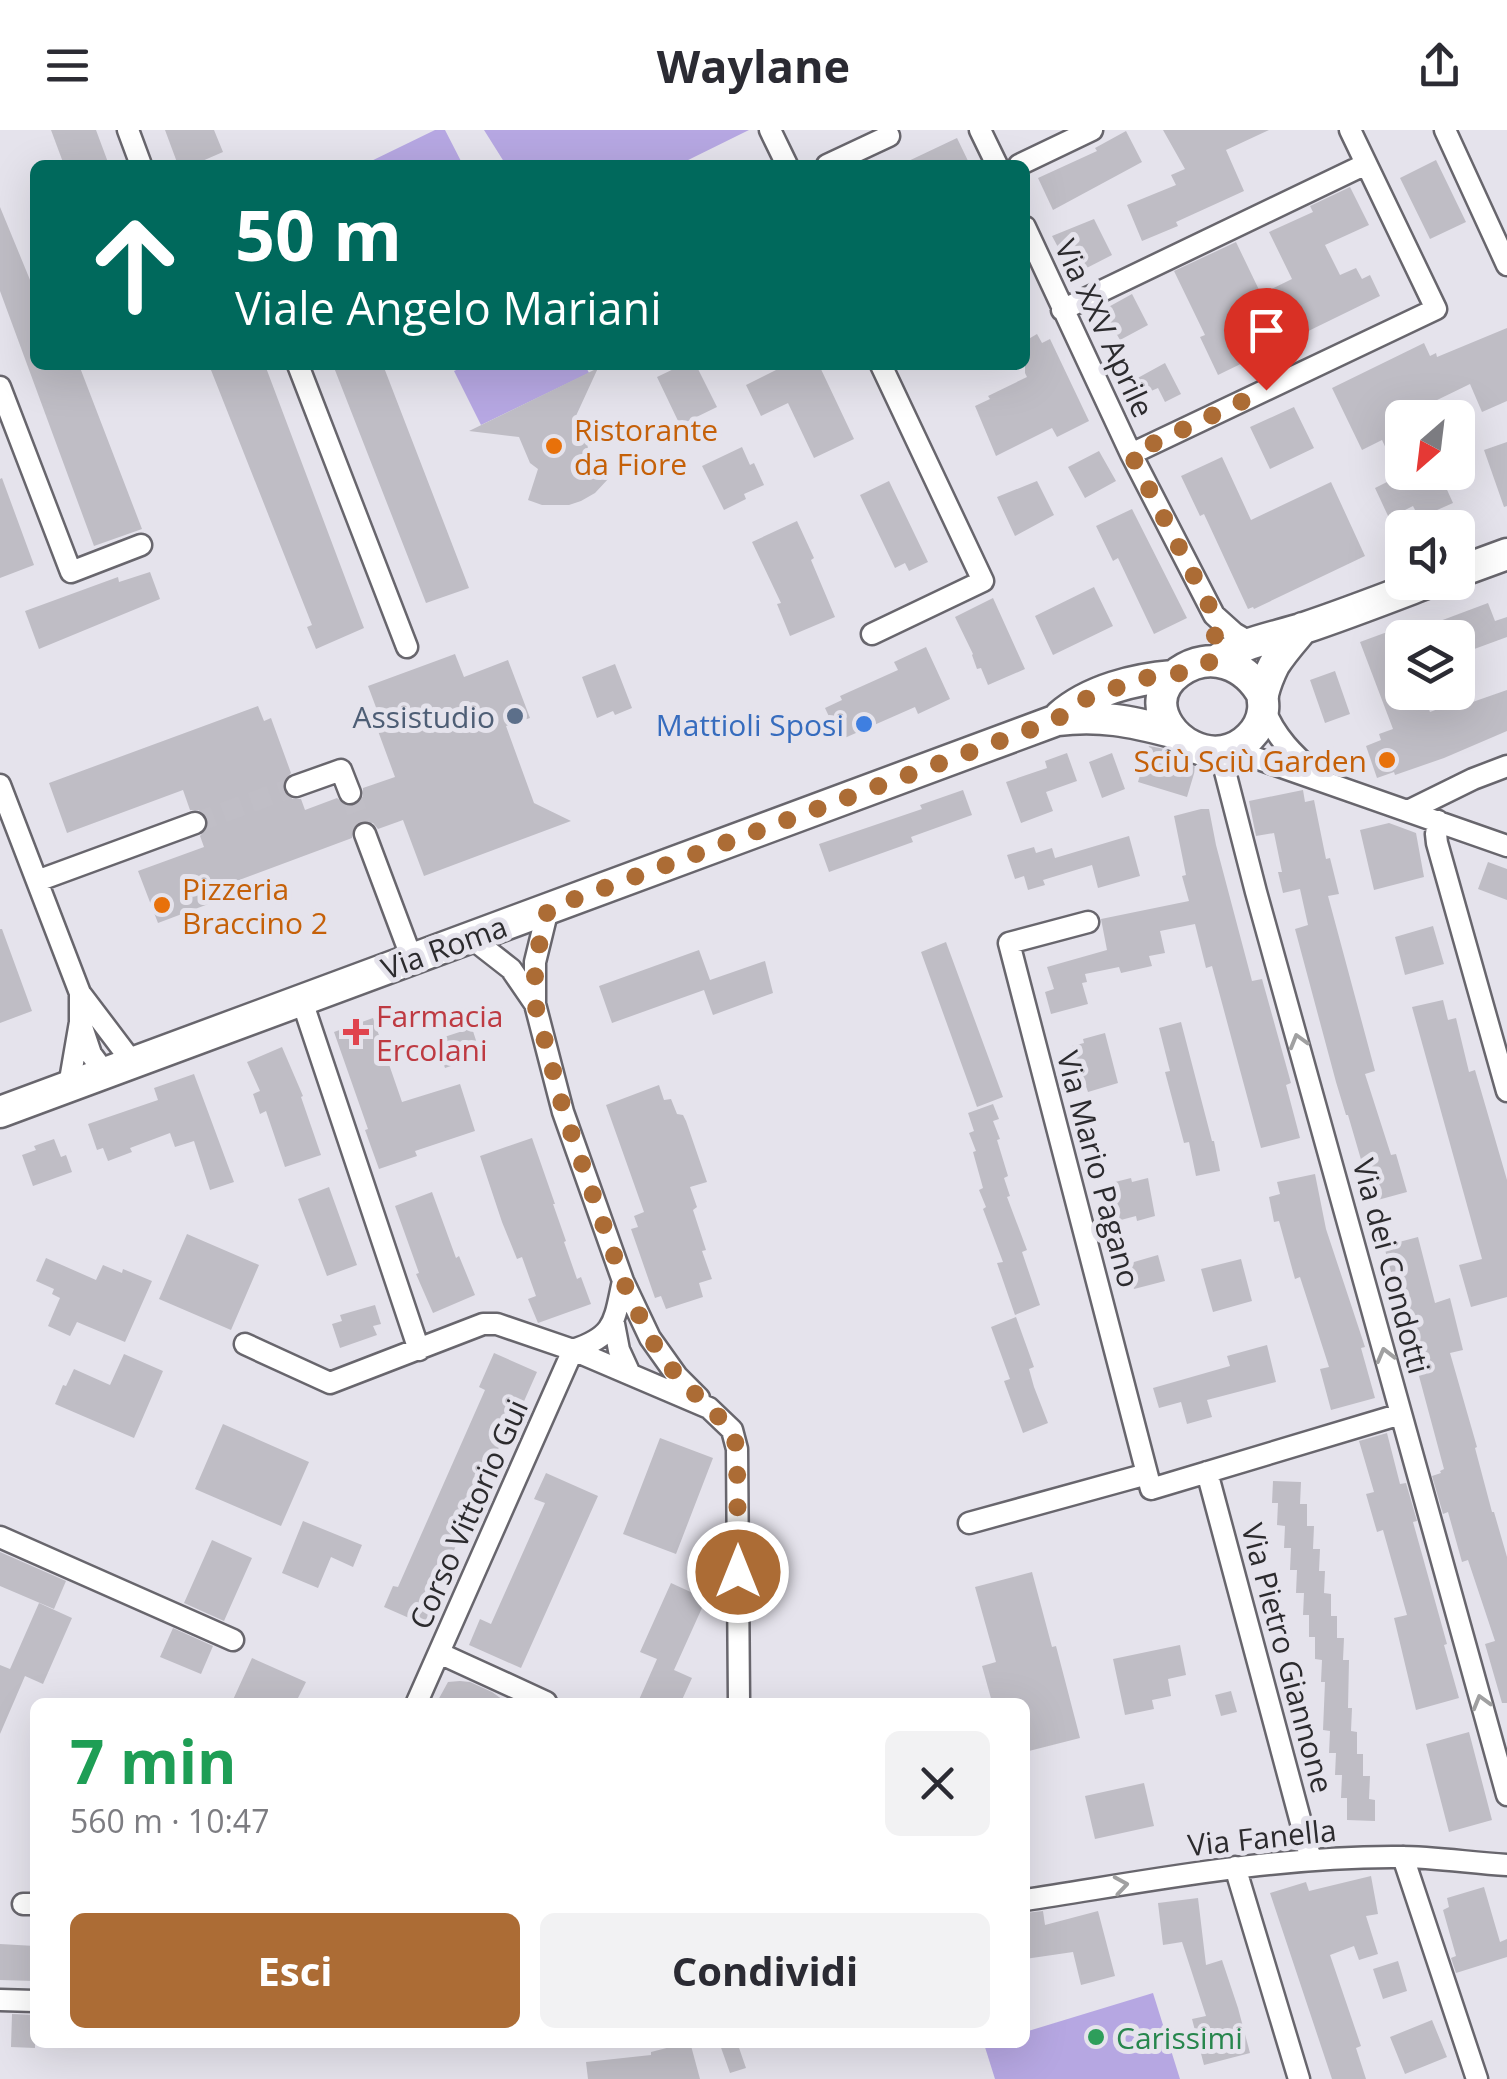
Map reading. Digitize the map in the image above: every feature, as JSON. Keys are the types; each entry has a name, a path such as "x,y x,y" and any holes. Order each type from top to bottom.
{"main road":[{"path":"1475,566 1507,554"},
{"path":"1216,661 1229,651 1385,598"},
{"path":"1263,702 1256,682 1245,672 1216,661 1198,664 1173,676 1164,689 1161,704 1164,720 1172,732 1196,747 1225,750 1252,735 1259,722 1274,665 1302,628"},
{"name":"Via Roma","path":"1056,720 1080,701 1143,678 1173,676"},
{"name":"Via Roma","path":"0,1112 1056,720 1122,719 1172,732"}],"street":[{"path":"128,130 139,160"},
{"path":"770,130 785,160"},
{"path":"980,130 995,160"},
{"path":"1029,160 1092,130"},
{"path":"1131,454 1436,309 1350,130"},
{"path":"1445,130 1507,265"},
{"path":"838,160 889,136"},
{"path":"1062,310 1366,164"},
{"name":"Via XXV Aprile","path":"1030,238 1131,454 1214,615 1251,643"},
{"path":"300,370 407,647"},
{"path":"872,634 982,580 883,370"},
{"path":"0,387 71,572 141,545"},
{"name":"Via XXV Aprile","path":"1214,615 1216,661"},
{"path":"1263,702 1270,724 1291,753 1326,782"},
{"path":"1225,750 1507,846"},
{"name":"Via dei Condotti","path":"1225,750 1256,892 1507,1796"},
{"path":"1408,811 1507,766"},
{"path":"296,786 341,770 350,793"},
{"path":"0,785 80,993 119,1068"},
{"path":"1438,821 1438,843 1499,1038 1507,1091"},
{"path":"37,880 195,823"},
{"path":"365,834 412,959"},
{"path":"548,909 535,962 535,1004 564,1112 623,1281 650,1338 677,1376 732,1430 737,1449 738,1698"},
{"name":"Via Mario Pagano","path":"1088,922 1009,943 1150,1482"},
{"path":"510,923 535,962"},
{"path":"510,923 512,969"},
{"path":"470,937 512,969 535,1004"},
{"path":"69,1086 80,1022 80,993"},
{"path":"301,998 419,1350"},
{"path":"80,1022 91,1054 119,1068"},
{"path":"623,1281 614,1324 619,1350 630,1374"},
{"path":"245,1344 330,1383 484,1324 497,1324 573,1350 709,1408"},
{"path":"573,1350 595,1343 614,1324"},
{"path":"630,1374 644,1360 650,1338"},
{"name":"Corso Vittorio Gui","path":"419,1698 573,1350"},
{"path":"970,1523 1207,1472 1401,1414"},
{"name":"Via Pietro Giannone","path":"1207,1472 1311,1860"},
{"path":"0,1537 233,1640"},
{"path":"439,1654 537,1698"},
{"path":"1403,1857 1477,2079"},
{"name":"Via Fanella","path":"1030,1899 1235,1867 1311,1860 1403,1857 1507,1865"},
{"path":"1235,1867 1299,2079"},
{"path":"0,2000 30,2000"}],"shaded area":[{"path":"435,130 445,130 460,160 373,160"},
{"path":"484,130 749,130 688,160 503,160"},
{"path":"588,370 589,373 481,425 454,371"},
{"name":"Carissimi","path":"1153,1993 1180,2079 995,2079 985,2048 1030,2048 1030,2030"}],"building":[{"path":"51,130 96,130 107,160 62,160"},
{"path":"165,130 214,130 223,152 205,160 176,160"},
{"path":"1163,130 1269,130 1226,150 1244,191 1142,241 1127,205 1176,185 1171,175 1185,169"},
{"path":"1126,131 1142,162 1053,210 1038,178 1097,151 1095,148"},
{"path":"957,138 968,160 911,160"},
{"path":"1436,160 1466,222 1430,239 1400,178"},
{"path":"1350,187 1369,225 1325,245 1340,275 1356,268 1362,279 1370,275 1380,296 1218,375 1200,337 1205,335 1174,271 1236,242 1261,294 1292,279 1269,232 1313,212 1310,206"},
{"path":"0,207 30,280 30,370 81,370 142,529 94,546 0,291"},
{"path":"1094,219 1112,255 1073,275 1052,236"},
{"path":"1132,294 1148,325 1120,340 1103,310"},
{"path":"1507,328 1507,401 1482,412 1470,384 1437,400 1385,400 1385,446 1382,440 1362,450 1332,388 1424,343 1430,356 1436,353 1437,357"},
{"path":"1037,334 1042,343 1050,339 1089,421 1057,437 1052,428 996,456 975,406 1027,377 1030,338"},
{"path":"1165,363 1181,394 1165,402 1158,388 1142,395 1134,380"},
{"path":"211,370 267,370 364,628 316,649 307,627 312,625"},
{"path":"335,370 385,370 469,588 426,603"},
{"path":"597,370 575,418 587,440 584,460 609,478 581,501 542,505 528,500 538,469 530,463 519,437 469,431"},
{"path":"672,370 698,370 717,407 680,425 657,377"},
{"path":"776,370 821,370 854,439 814,458 788,403 761,416 746,385"},
{"path":"1294,407 1314,448 1270,469 1250,427"},
{"path":"1507,442 1507,506 1504,507 1484,450"},
{"path":"742,447 764,485 724,510 702,466"},
{"path":"1099,451 1116,481 1085,498 1068,467"},
{"path":"1222,457 1251,520 1331,482 1365,556 1248,609 1204,514 1200,516 1181,476"},
{"path":"0,479 34,565 0,578"},
{"path":"889,481 928,562 909,571 905,563 895,568 860,495"},
{"path":"1037,481 1054,515 1015,536 997,497"},
{"path":"1385,483 1385,490 1447,490 1453,503 1437,510 1415,510 1413,506 1385,510 1375,488"},
{"path":"1132,509 1187,618 1154,634 1118,558 1113,561 1096,526"},
{"path":"797,521 835,617 790,636 777,604 781,603 752,542"},
{"path":"150,572 160,599 39,649 25,611 118,577 119,582"},
{"path":"1094,587 1113,626 1053,655 1035,616"},
{"path":"993,598 1025,669 988,685 955,617"},
{"path":"1488,603 1495,621 1507,617 1507,637 1475,649 1475,620 1443,620"},
{"path":"1385,633 1385,708 1360,642"},
{"path":"926,647 950,699 918,714 915,707 840,740 825,708 842,700 840,696 898,670 894,662"},
{"path":"455,654 464,677 508,660 530,718 506,726 534,803 571,821 424,876 403,820 378,829 373,823 361,821 354,826 352,838 215,889 219,900 158,923 138,871 204,847 200,836 208,826 204,813 190,810 183,790 67,833 49,783 258,706 264,721 271,718 291,773 283,783 286,796 301,799 305,810 337,798 347,806 356,805 363,796 363,788 395,777 371,712 377,710 368,686"},
{"path":"615,664 632,708 597,718 582,677"},
{"path":"1335,671 1350,714 1325,723 1310,680"},
{"path":"1507,690 1507,731 1444,758 1377,778 1366,746 1381,740 1379,734 1393,729 1386,710 1475,710 1475,701"},
{"path":"1149,746 1165,749 1196,767 1187,797 1138,782"},
{"path":"1067,753 1077,781 1046,792 1053,811 1021,823 1006,782 1047,768 1045,761"},
{"path":"1112,753 1125,789 1102,798 1089,762"},
{"path":"963,790 972,815 911,837 913,842 829,872 819,844 922,809 920,805"},
{"path":"1303,790 1305,802 1314,800 1326,859 1330,858 1339,894 1328,896 1375,1071 1365,1074 1407,1192 1363,1204 1353,1166 1362,1163 1295,929 1308,925 1300,889 1283,893 1274,833 1256,836 1249,801"},
{"path":"1209,809 1252,981 1262,979 1291,1083 1286,1085 1300,1138 1261,1148 1212,966 1206,968 1195,924 1160,931 1165,953 1149,956 1152,966 1121,973 1119,967 1085,974 1087,982 1082,983 1088,1004 1051,1014 1045,992 1054,989 1047,967 1107,950 1101,919 1189,901 1174,816"},
{"path":"1389,823 1416,833 1424,877 1374,890 1360,830"},
{"path":"1129,836 1140,876 1098,888 1092,865 1043,880 1045,885 1028,890 1024,876 1015,879 1007,855 1034,847 1036,853 1052,848 1055,858"},
{"path":"1488,862 1507,869 1507,900 1478,889"},
{"path":"1433,926 1444,964 1405,975 1395,937"},
{"path":"0,929 32,1011 0,1023"},
{"path":"946,942 1003,1097 977,1107 921,952"},
{"path":"699,950 710,980 765,961 773,993 713,1015 704,990 612,1023 599,986"},
{"path":"1443,1000 1448,1020 1456,1018 1469,1072 1475,1070 1507,1180 1507,1297 1471,1307 1459,1265 1482,1259 1412,1007"},
{"path":"373,1018 402,1102 460,1084 475,1131 415,1151 417,1156 379,1169 334,1032"},
{"path":"1181,1022 1220,1171 1196,1176 1189,1142 1184,1143 1165,1072 1170,1071 1159,1028"},
{"path":"472,1028 481,1056 445,1068 435,1040"},
{"path":"1105,1033 1118,1083 1088,1092 1072,1046"},
{"path":"282,1047 303,1096 321,1155 285,1167 266,1111 260,1114 253,1094 260,1091 247,1062"},
{"path":"194,1074 234,1182 210,1190 194,1141 175,1147 170,1133 108,1161 103,1148 97,1150 88,1124 158,1100 154,1088"},
{"path":"659,1085 664,1100 671,1099 677,1114 686,1121 707,1182 690,1187 706,1250 702,1251 712,1279 699,1283 703,1297 666,1309 661,1296 655,1298 631,1229 638,1227 634,1216 644,1212 606,1105"},
{"path":"993,1104 999,1119 993,1121 1008,1176 1004,1178 1010,1196 1007,1197 1027,1250 1022,1252 1040,1305 1015,1315 997,1263 1003,1262 983,1209 986,1207 979,1190 983,1188 969,1133 974,1131 968,1113"},
{"path":"532,1138 577,1279 581,1277 591,1304 538,1323 528,1299 536,1296 522,1257 517,1259 502,1222 480,1156"},
{"path":"54,1139 72,1172 33,1186 22,1155"},
{"path":"1315,1174 1326,1229 1365,1347 1361,1348 1375,1398 1331,1410 1320,1369 1329,1367 1300,1277 1295,1279 1279,1221 1274,1222 1269,1197 1280,1194 1277,1182"},
{"path":"1131,1178 1132,1182 1148,1178 1155,1216 1117,1221 1107,1184"},
{"path":"329,1187 357,1265 327,1276 298,1199"},
{"path":"432,1192 456,1258 459,1256 475,1295 433,1313 395,1206"},
{"path":"187,1234 259,1265 231,1330 159,1299"},
{"path":"1418,1237 1435,1303 1450,1298 1463,1350 1450,1353 1507,1557 1507,1703 1502,1703 1485,1644 1495,1641 1468,1560 1462,1562 1448,1512 1443,1514 1432,1476 1444,1469 1384,1246"},
{"path":"1158,1255 1165,1281 1134,1289 1127,1264"},
{"path":"46,1258 96,1280 103,1265 152,1281 125,1342 77,1322 70,1336 48,1326 60,1298 52,1294 54,1289 36,1281"},
{"path":"1241,1259 1252,1301 1213,1312 1201,1269"},
{"path":"375,1305 381,1324 373,1326 377,1335 340,1348 332,1324 342,1321 340,1315"},
{"path":"1016,1317 1048,1423 1023,1433 1004,1381 1010,1379 991,1327"},
{"path":"1267,1345 1276,1382 1207,1400 1212,1417 1187,1424 1181,1402 1159,1408 1153,1388 1230,1366 1227,1356"},
{"path":"494,1353 537,1372 521,1408 517,1406 425,1625 384,1607 393,1586 398,1587 485,1390 479,1387"},
{"path":"124,1354 163,1371 134,1438 55,1404 74,1369 110,1385"},
{"path":"223,1424 309,1462 281,1526 195,1489"},
{"path":"1387,1433 1400,1484 1406,1483 1417,1521 1413,1522 1459,1698 1416,1710 1394,1618 1407,1615 1383,1530 1377,1532 1366,1494 1374,1492 1359,1441"},
{"path":"660,1438 713,1458 676,1554 623,1534"},
{"path":"546,1473 598,1496 521,1668 469,1645 480,1619 491,1624 545,1503 534,1499"},
{"path":"1273,1481 1301,1482 1300,1504 1307,1504 1307,1526 1314,1526 1313,1549 1320,1549 1319,1571 1325,1571 1324,1593 1331,1594 1337,1638 1344,1638 1343,1660 1349,1660 1351,1731 1357,1732 1357,1754 1363,1754 1363,1776 1370,1776 1369,1799 1375,1800 1375,1821 1347,1820 1347,1798 1341,1798 1342,1775 1335,1775 1336,1753 1329,1753 1330,1731 1323,1730 1322,1660 1315,1659 1309,1615 1303,1615 1304,1593 1296,1593 1297,1570 1290,1570 1291,1548 1284,1548 1285,1526 1277,1525"},
{"path":"303,1521 362,1545 353,1567 331,1557 318,1588 282,1573"},
{"path":"212,1540 252,1558 224,1621 184,1603"},
{"path":"0,1552 66,1581 54,1609 0,1586"},
{"path":"1032,1572 1080,1738 1030,1751 1030,1698 991,1698 982,1666 996,1662 975,1587"},
{"path":"671,1583 706,1599 674,1670 692,1678 683,1698 640,1698 657,1659 640,1652"},
{"path":"39,1603 72,1618 43,1684 25,1676 0,1734 0,1665 10,1669"},
{"path":"173,1628 213,1646 201,1674 160,1657"},
{"path":"1180,1645 1186,1675 1168,1679 1171,1696 1152,1700 1154,1709 1125,1715 1113,1659"},
{"path":"252,1658 306,1682 298,1698 234,1698"},
{"path":"448,1682 470,1682 500,1698 439,1698"},
{"path":"1231,1691 1237,1712 1221,1716 1215,1695"},
{"path":"1469,1732 1492,1820 1449,1832 1426,1744"},
{"path":"1144,1783 1154,1826 1095,1839 1085,1796"},
{"path":"1371,1876 1378,1914 1366,1916 1378,1954 1359,1960 1354,1946 1330,1955 1361,2046 1356,2048 1366,2079 1332,2079 1270,1893 1306,1882 1309,1891"},
{"path":"1484,1887 1500,1942 1507,1939 1507,1957 1456,1973 1451,1958 1456,1956 1443,1910 1449,1907 1447,1898"},
{"path":"1198,1898 1206,1965 1222,1960 1250,2053 1204,2065 1192,2019 1206,2016 1182,1942 1163,1945 1158,1903"},
{"path":"1043,1911 1045,1925 1098,1911 1115,1976 1081,1985 1073,1952 1030,1958 1030,1912"},
{"path":"0,1944 30,1946 30,1981 0,1980"},
{"path":"1398,1961 1407,1991 1383,1999 1373,1969"},
{"path":"12,2014 30,2015 30,2048 11,2047"},
{"path":"1432,2020 1447,2057 1405,2074 1390,2037"},
{"path":"692,2048 700,2079 588,2079 586,2062"},
{"path":"721,2048 739,2048 746,2068 730,2073"}],"tunnel":[{"path":"195,823 296,786"},
{"path":"350,793 365,834"}],"place":[{"name":"Ristorante da Fiore","path":"554,446"},
{"name":"Assistudio","path":"515,716"},
{"name":"Mattioli Sposi","path":"864,724"},
{"name":"Sciù Sciù Garden","path":"1387,760"},
{"name":"Pizzeria Braccino 2","path":"162,905"},
{"name":"Farmacia Ercolani","path":"356,1032"},
{"name":"Carissimi","path":"1096,2037"}],"route":[{"path":"738,1572 737,1449 732,1430 677,1376 650,1338 623,1281 564,1112 535,1004 535,962 548,909 1056,720 1080,701 1143,678 1173,676 1184,668 1216,661 1214,615 1131,454 1266,390"}]}
